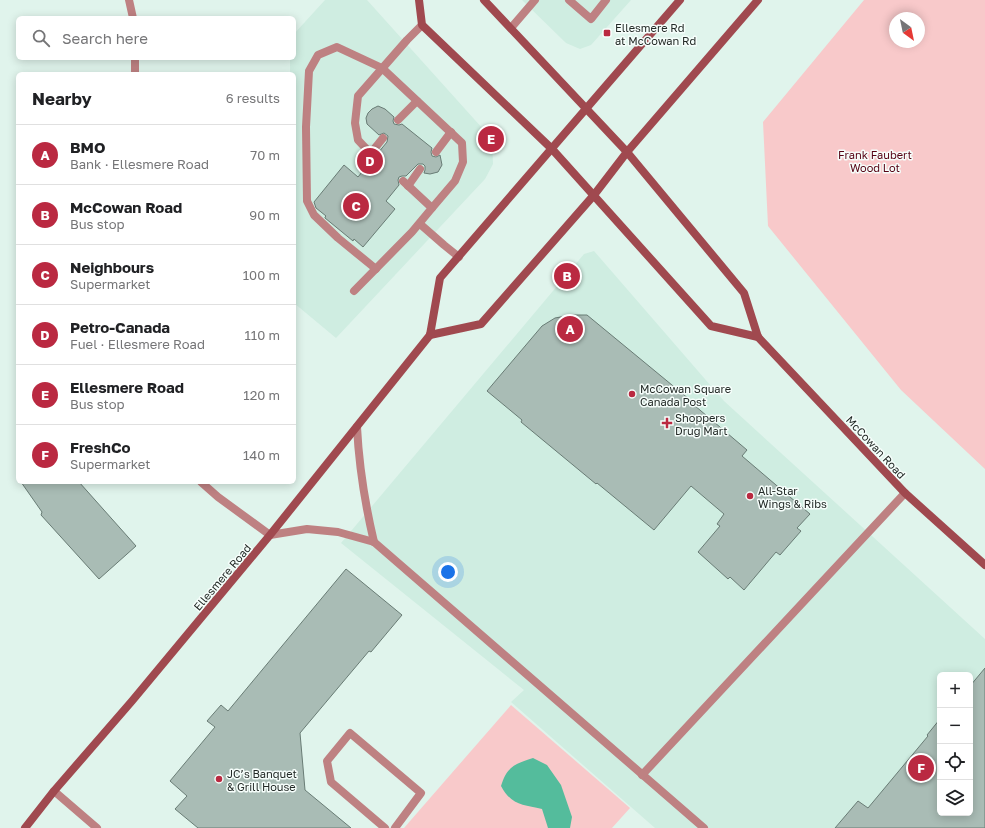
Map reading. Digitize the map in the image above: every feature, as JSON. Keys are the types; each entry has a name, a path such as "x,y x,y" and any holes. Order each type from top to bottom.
{"main road":[{"path":"419,0 422,25 552,149 711,326 758,337"},
{"name":"McCowan Road","path":"484,0 627,152 744,293 758,337 905,494 985,565"},
{"name":"Ellesmere Road","path":"25,828 270,535 430,335 440,278 680,0"},
{"path":"430,335 481,324 594,195 627,152 758,0"}],"street":[{"path":"129,0 133,16"},
{"path":"511,28 535,0"},
{"path":"569,0 591,19 606,0"},
{"path":"383,138 372,155 358,140 354,124 358,96 422,25"},
{"path":"354,291 376,269 420,224 455,181 464,162 462,143 382,68 337,48 318,55 309,71 306,127 307,201 314,215 338,238 376,269"},
{"path":"135,60 135,72"},
{"path":"398,120 417,100"},
{"path":"436,152 451,132"},
{"path":"420,169 406,183 432,208"},
{"path":"420,224 444,246 459,257"},
{"path":"357,427 358,456 362,484 374,542"},
{"path":"204,484 218,497 270,535 307,529 338,532 374,542 704,828"},
{"path":"642,774 905,494"},
{"path":"385,828 331,782 327,761 350,733 421,793 396,828"},
{"path":"54,792 97,828"}],"shaded area":[{"path":"325,0 367,0 492,139 493,164 485,179 336,338 296,305 296,72 290,72 290,60 296,60 296,32"},
{"path":"522,0 631,0 591,45 580,49 566,43"},
{"path":"594,251 724,401 985,639 985,828 655,828 511,702 524,690 341,543 584,254"},
{"path":"533,758 547,765 561,785 572,817 570,828 548,828 542,809 513,801 501,786 503,779 512,767"}],"green space":[{"name":"Frank Faubert Wood Lot","path":"864,0 985,0 985,469 901,390 768,226 763,122"},
{"path":"511,705 630,808 612,828 404,828"}],"building":[{"path":"378,106 385,109 394,117 394,124 402,124 432,148 432,156 436,157 440,155 442,165 438,172 430,174 424,173 425,166 423,164 418,164 406,176 399,177 399,185 386,201 395,209 363,247 354,239 353,241 325,218 326,216 316,208 314,202 344,165 358,177 371,161 378,161 378,153 387,142 388,136 384,133 379,135 367,124 366,118 372,109"},
{"path":"572,315 587,315 695,404 694,405 747,450 742,456 810,514 797,528 801,531 780,555 776,552 744,590 730,577 728,579 698,552 720,526 717,524 724,514 691,486 654,530 521,422 522,420 487,391 542,326 555,318"},
{"path":"22,484 81,484 136,546 99,579 41,515 42,512"},
{"path":"346,569 402,615 371,652 369,651 300,733 305,790 351,828 198,828 175,809 187,796 170,781 215,727 207,721 221,705 228,711"},
{"path":"985,668 985,828 835,828 858,801 868,808 928,736 927,735 937,723 937,816 973,816 973,682"}],"place":[{"name":"Ellesmere Rd at McCowan Rd","path":"607,33"},
{"name":"Ellesmere Road","path":"491,139"},
{"name":"Petro-Canada","path":"370,161"},
{"name":"Neighbours","path":"356,206"},
{"name":"McCowan Road","path":"567,276"},
{"name":"BMO","path":"570,329"},
{"name":"McCowan Square Canada Post","path":"632,394"},
{"name":"Shoppers Drug Mart","path":"667,423"},
{"name":"All-Star Wings & Ribs","path":"750,496"},
{"name":"FreshCo","path":"921,768"},
{"name":"JC’s Banquet & Grill House","path":"219,779"}]}
